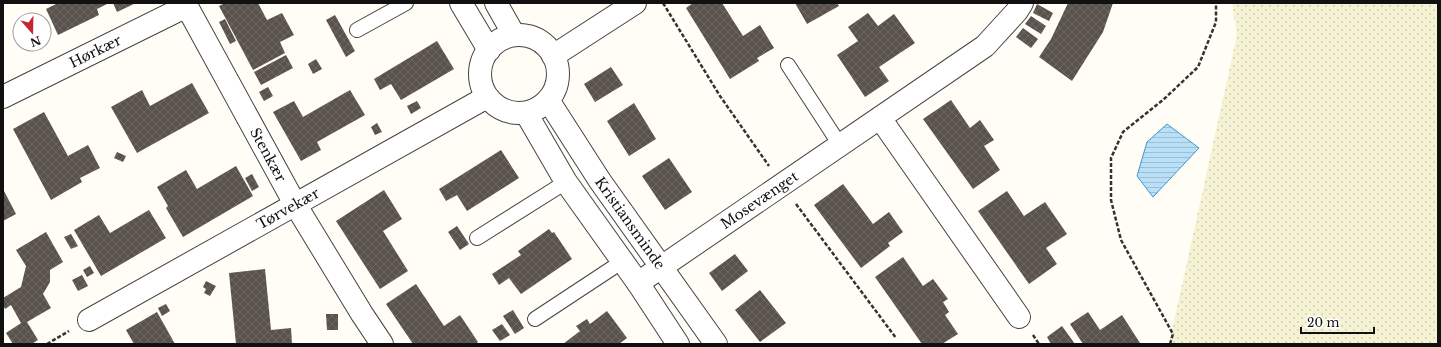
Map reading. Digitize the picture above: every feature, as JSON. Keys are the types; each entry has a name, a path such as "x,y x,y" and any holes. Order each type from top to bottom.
{"street":[{"path":"461,3 488,50"},
{"path":"496,3 514,36"},
{"path":"553,56 635,3"},
{"name":"Mosevænget","path":"638,283 985,46 1017,11 1022,3"},
{"name":"Hørkær","path":"3,97 186,4"},
{"name":"Stenkær","path":"186,4 295,204 382,344"},
{"path":"514,36 529,36 543,44 553,56 558,70 556,87 548,100 538,108 526,113 511,113 498,108 487,96 480,79 482,61 488,50 498,41 514,36"},
{"name":"Tørvekær","path":"89,320 487,96"},
{"name":"Kristiansminde","path":"548,100 600,181 716,344"},
{"name":"Kristiansminde","path":"526,113 566,182 623,261 678,344"},
{"path":"880,118 1020,317"}],"lane":[{"path":"357,30 406,3"},
{"path":"788,65 840,145"},
{"path":"477,238 566,182"},
{"path":"535,319 623,261"}],"path":[{"path":"1170,344 1173,334 1121,240 1111,200 1111,158 1124,132 1163,100 1198,67 1216,22 1216,3"}],"shaded area":[{"path":"1232,3 1438,3 1438,344 1169,344 1237,35"}],"water":[{"path":"1167,124 1199,148 1153,197 1137,176 1147,142"}],"building":[{"path":"58,3 109,3 97,9 99,15 58,35 52,22 52,12 47,12 46,9"},
{"path":"113,3 136,3 117,12"},
{"path":"225,3 258,3 267,20 282,13 294,35 280,42 285,53 253,70 219,6"},
{"path":"693,3 722,3 743,36 760,25 774,48 757,58 759,61 730,79 686,8"},
{"path":"795,3 837,3 839,6 807,24"},
{"path":"1068,3 1113,3 1103,32 1072,81 1039,57 1051,39"},
{"path":"1037,4 1053,13 1049,21 1033,13"},
{"path":"868,13 878,26 894,14 915,43 879,67 889,81 865,97 837,55 858,41 848,27"},
{"path":"335,15 355,51 346,57 326,20"},
{"path":"1031,16 1046,26 1041,34 1025,24"},
{"path":"225,19 236,41 230,44 219,22"},
{"path":"1023,28 1038,39 1031,48 1016,37"},
{"path":"437,41 454,69 401,100 391,84 380,90 374,79"},
{"path":"286,55 293,68 261,85 254,72"},
{"path":"316,59 322,69 313,74 308,64"},
{"path":"611,67 623,85 595,102 584,84"},
{"path":"192,83 209,113 137,153 111,107 142,90 150,106"},
{"path":"268,87 273,96 264,101 259,92"},
{"path":"350,90 365,115 317,142 321,150 301,161 273,112 294,101 303,117"},
{"path":"951,100 970,128 980,120 994,140 984,146 1000,170 973,189 923,119"},
{"path":"417,101 421,108 411,114 407,106"},
{"path":"634,103 656,139 629,156 607,121"},
{"path":"44,112 68,156 88,145 100,168 80,178 82,182 51,200 13,129"},
{"path":"377,123 382,132 375,135 371,127"},
{"path":"501,150 519,178 467,211 457,195 446,201 439,189"},
{"path":"117,152 126,156 123,162 114,158"},
{"path":"669,158 692,192 665,210 642,176"},
{"path":"236,166 253,196 183,237 166,208 168,206 157,187 186,170 197,189"},
{"path":"252,174 259,187 252,191 245,178"},
{"path":"843,184 873,224 889,212 903,232 888,243 890,246 861,268 814,205"},
{"path":"3,189 16,214 3,221"},
{"path":"384,190 402,219 383,231 408,271 380,289 336,221"},
{"path":"1007,191 1024,216 1045,202 1067,234 1046,248 1057,264 1029,284 978,211"},
{"path":"149,210 166,238 101,276 74,230 99,215 110,233"},
{"path":"457,226 469,244 460,250 448,232"},
{"path":"549,229 552,233 554,232 572,259 521,294 509,278 499,285 492,274 521,255 518,251"},
{"path":"46,232 63,262 50,270 50,282 43,294 51,308 27,322 38,340 32,344 13,344 6,333 21,323 11,305 5,309 3,305 3,298 21,287 26,266 16,250"},
{"path":"71,234 78,246 71,249 64,237"},
{"path":"735,254 748,271 722,291 709,273"},
{"path":"903,257 923,286 933,279 948,299 943,302 949,312 945,315 958,334 942,344 922,344 875,277"},
{"path":"90,266 94,273 87,277 83,270"},
{"path":"265,269 271,330 291,328 292,344 236,344 229,273"},
{"path":"82,275 88,286 78,291 72,280"},
{"path":"206,281 216,286 210,296 204,293 206,289 203,287"},
{"path":"416,284 444,326 460,315 478,342 475,344 413,344 386,304"},
{"path":"760,290 786,323 760,342 735,310"},
{"path":"166,304 170,311 162,316 158,308"},
{"path":"513,310 524,328 515,334 503,316"},
{"path":"607,311 627,338 619,344 563,344 580,331 576,326 587,319 590,324"},
{"path":"157,312 175,344 134,344 126,330"},
{"path":"1088,312 1100,330 1122,315 1140,343 1083,344 1070,324"},
{"path":"326,314 338,314 338,330 327,330"},
{"path":"502,324 510,335 500,341 492,330"},
{"path":"1062,326 1075,344 1051,344 1047,337"}]}
